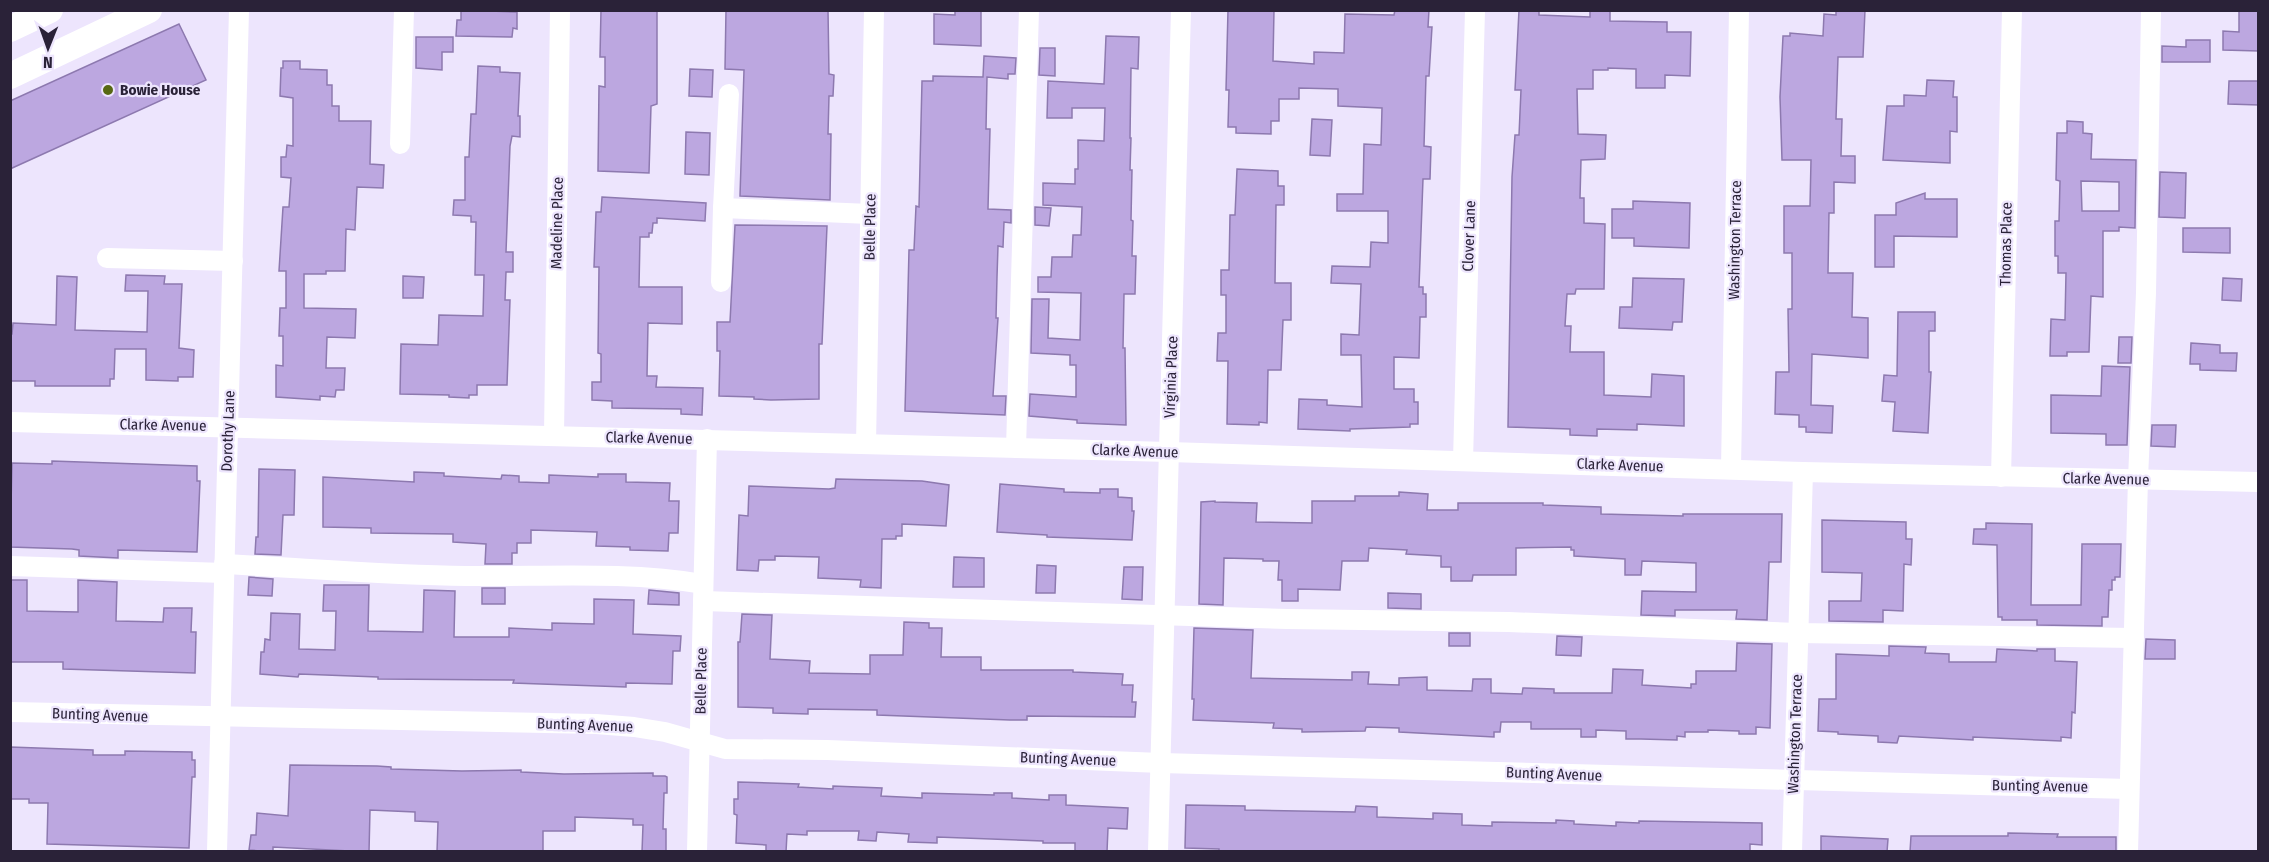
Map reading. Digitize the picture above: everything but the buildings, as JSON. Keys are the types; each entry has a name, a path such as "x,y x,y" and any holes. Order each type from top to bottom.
{"main road":[{"path":"10,29 50,10"},
{"path":"10,76 149,10"}],"street":[{"name":"Dorothy Lane","path":"217,852 239,10"},
{"path":"400,144 404,10"},
{"name":"Madeline Place","path":"554,435 560,10"},
{"name":"Belle Place","path":"866,444 874,10"},
{"path":"1016,448 1029,10"},
{"name":"Virginia Place","path":"1158,852 1181,10"},
{"name":"Clover Lane","path":"1463,461 1475,10"},
{"name":"Washington Terrace","path":"1731,469 1739,10"},
{"name":"Thomas Place","path":"2001,477 2012,10"},
{"path":"2128,852 2138,479 2146,294 2151,10"},
{"path":"721,282 729,94"},
{"path":"723,208 870,214"},
{"path":"107,258 233,261"},
{"name":"Clarke Avenue","path":"10,422 707,439 1803,472 2259,482"},
{"name":"Belle Place","path":"697,852 707,439"},
{"name":"Washington Terrace","path":"1792,852 1803,472"},
{"path":"10,566 466,576 575,574 673,579 703,593 970,610 1287,619 1509,622 1798,633 2134,638"},
{"name":"Bunting Avenue","path":"10,712 596,724 655,730 725,749 826,750 1161,763 2129,789"}],"place":[{"name":"Bowie House","path":"108,90"}]}
